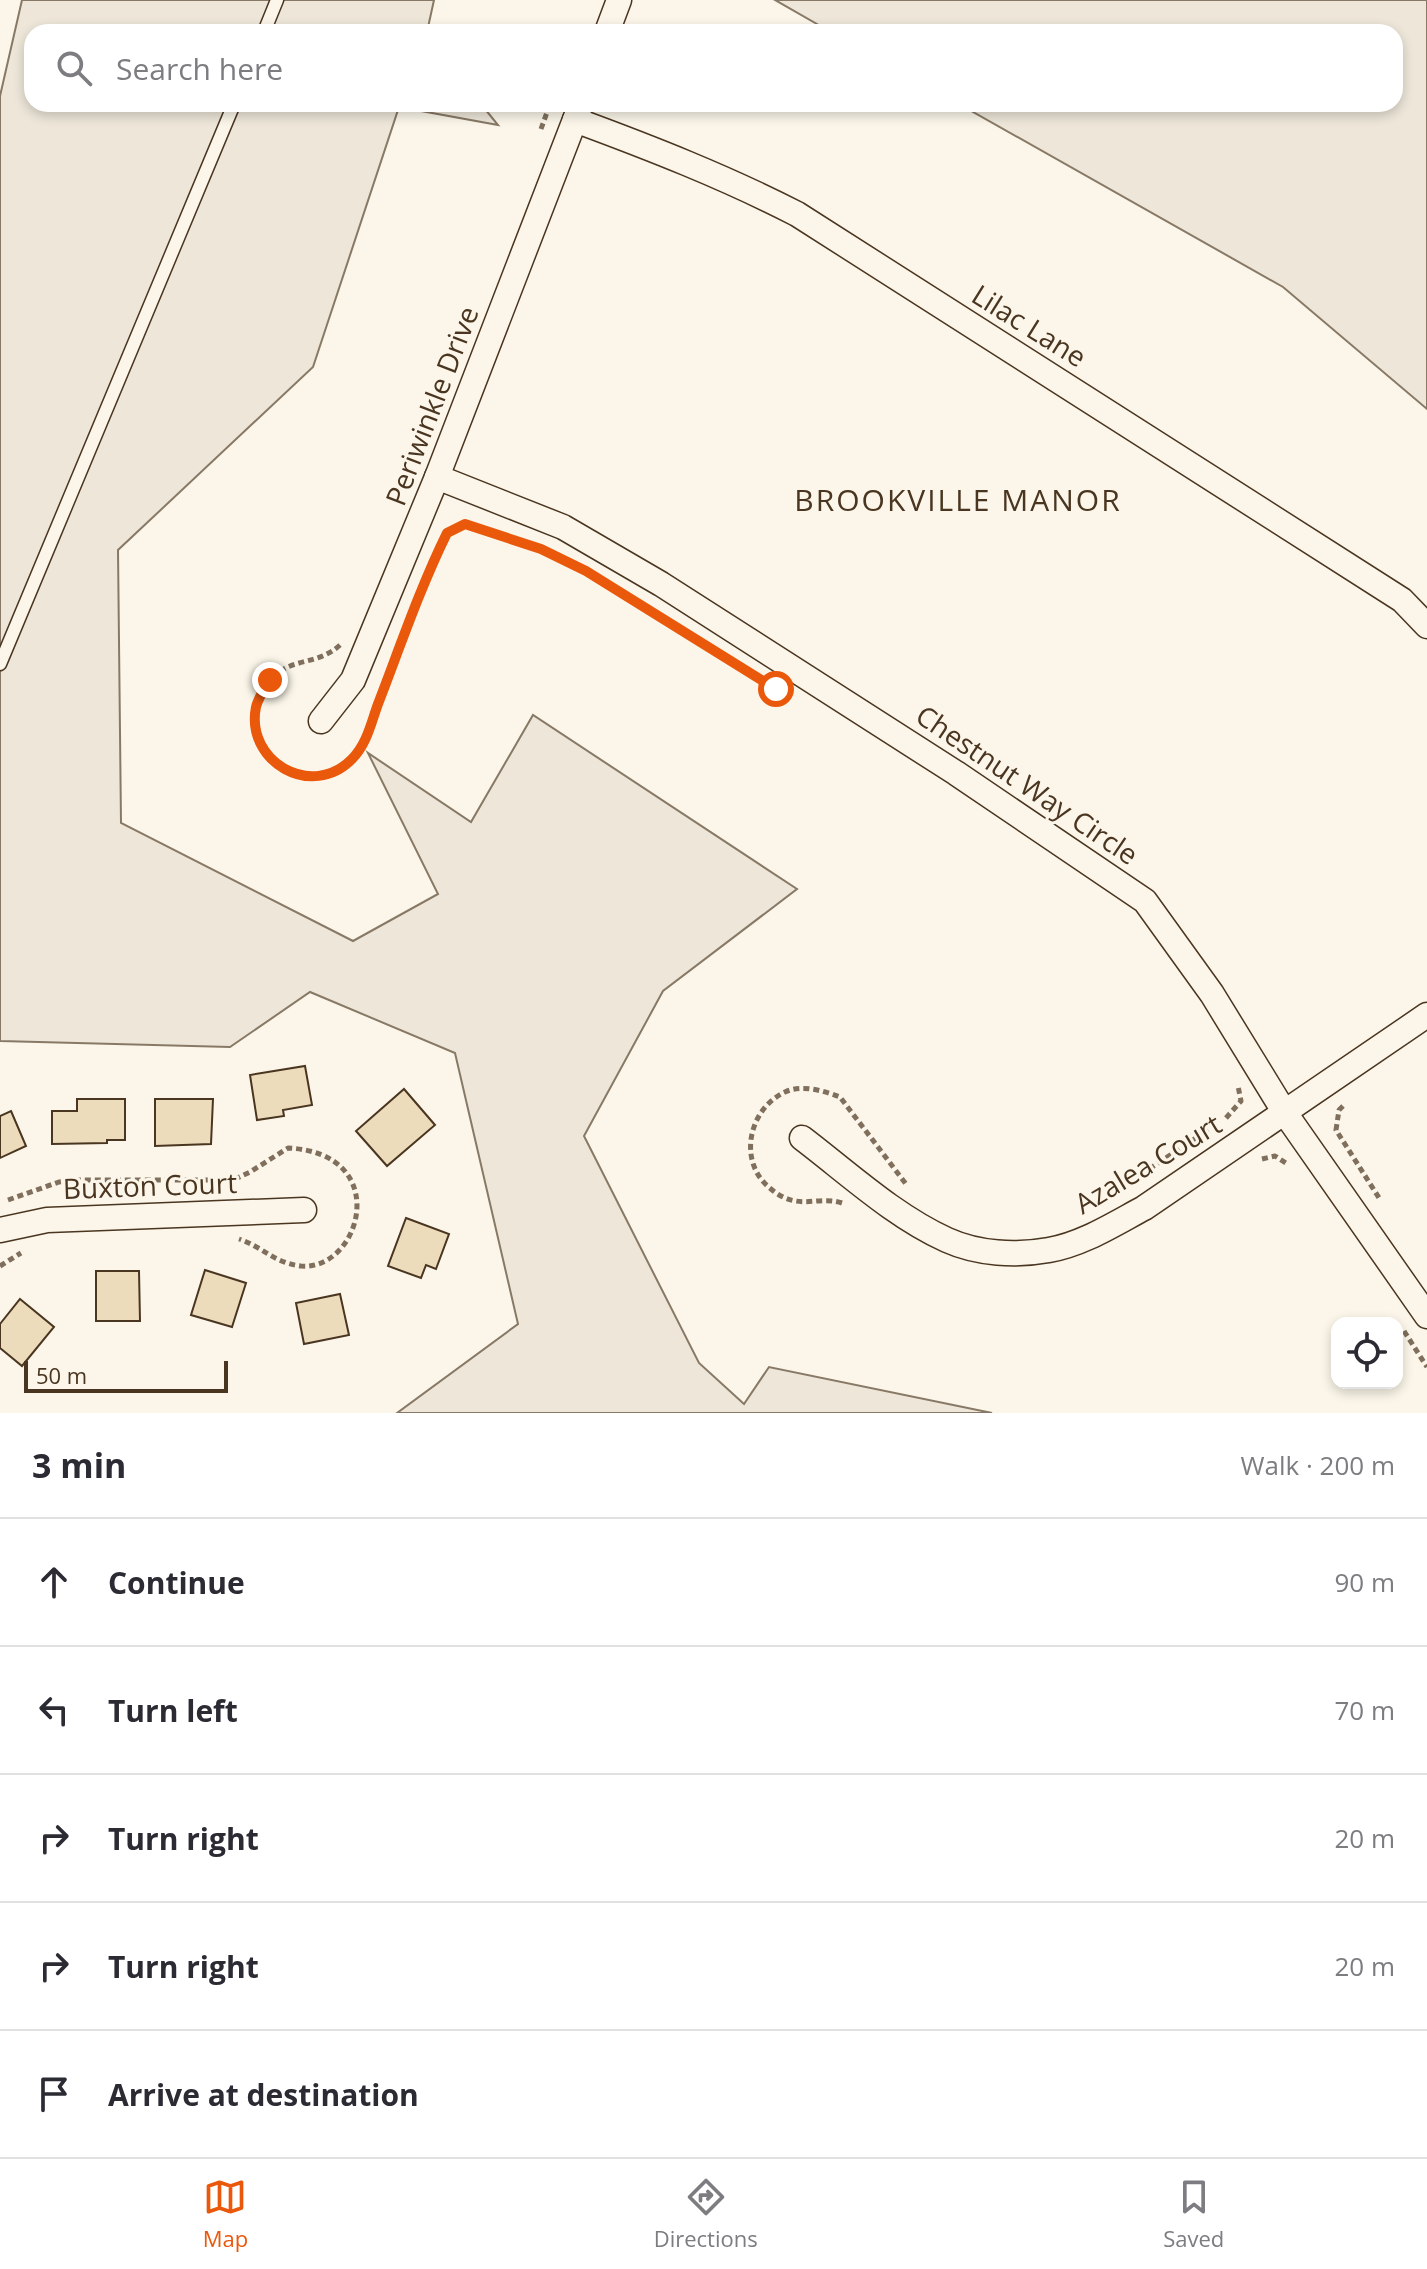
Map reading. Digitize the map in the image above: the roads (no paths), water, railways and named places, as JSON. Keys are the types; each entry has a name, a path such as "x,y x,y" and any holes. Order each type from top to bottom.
{"street":[{"path":"610,24 619,0"},
{"name":"Periwinkle Drive","path":"321,721 353,680 437,477 578,112"},
{"name":"Lilac Lane","path":"578,112 797,214 1402,600 1427,626"},
{"name":"Chestnut Way Circle","path":"437,477 563,527 661,584 956,773 1145,901 1212,994 1285,1113 1427,1316"},
{"name":"Azalea Court","path":"802,1138 889,1205 948,1241 999,1254 1051,1250 1098,1234 1144,1208 1427,1015"},
{"name":"Buxton Court","path":"0,1230 47,1220 304,1210"}],"lane":[{"path":"267,24 277,0"},
{"path":"0,664 231,112"}],"district":[{"name":"BROOKVILLE MANOR","path":"958,501"}]}
